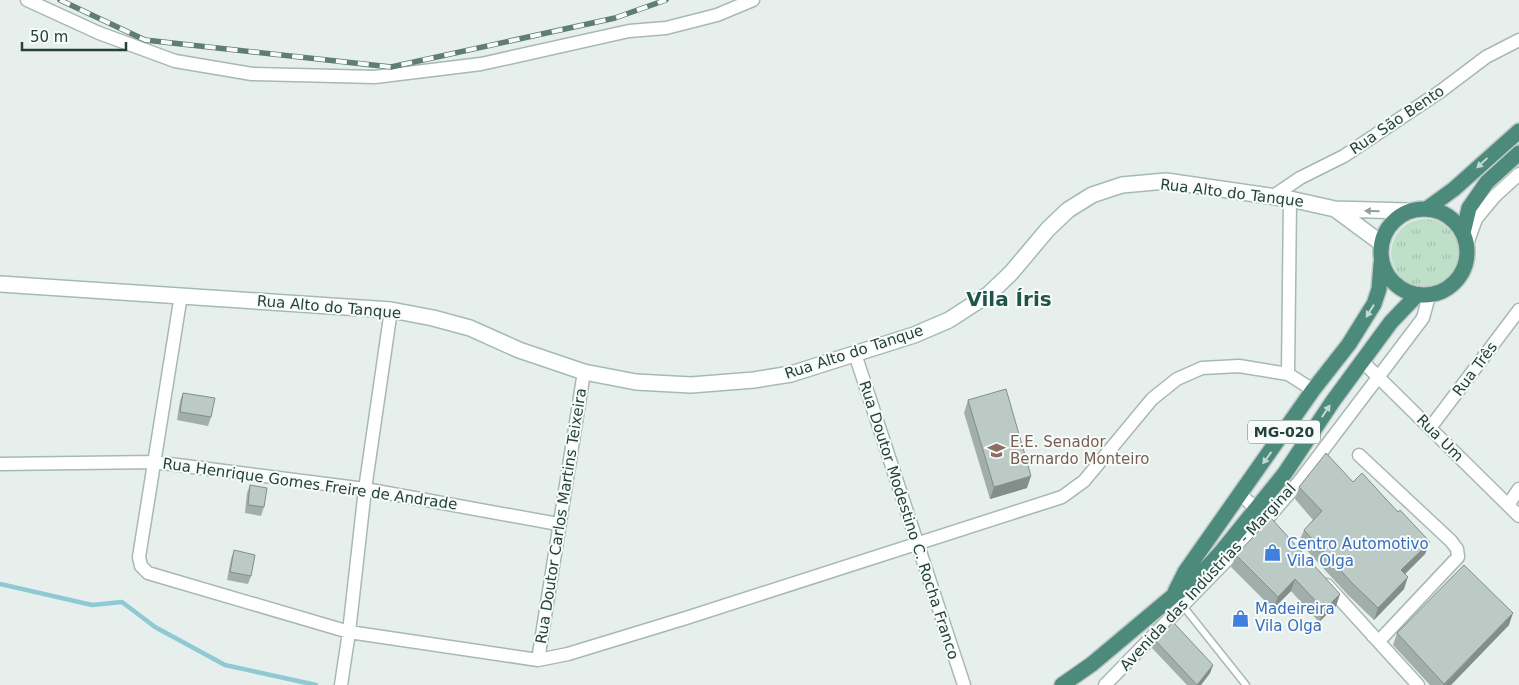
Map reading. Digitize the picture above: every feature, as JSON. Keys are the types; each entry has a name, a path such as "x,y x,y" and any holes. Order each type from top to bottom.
{"highway":[{"path":"1381,243 1390,224 1408,211 1428,208 1454,189 1519,131"},
{"name":"MG-020","path":"1062,685 1178,601 1197,585 1262,514 1285,473 1391,322 1423,296 1446,290 1459,278 1467,262 1465,239 1468,208 1487,182 1519,153"},
{"path":"1428,208 1442,213 1455,221 1465,239"},
{"name":"MG-020","path":"1178,601 1186,572 1314,390 1349,344 1374,304 1379,289 1382,264 1381,243"},
{"name":"MG-020","path":"1382,264 1389,279 1401,290 1423,296"}],"main road":[{"name":"Rua Alto do Tanque","path":"0,284 391,310 470,328 519,350 584,372 636,382 691,386 754,380 791,374 914,335 949,320 989,294 1011,273 1048,229 1068,210 1092,196 1122,185 1166,181 1290,199 1336,209 1408,211"},
{"name":"Rua Alto do Tanque","path":"1336,209 1381,243"}],"street":[{"path":"27,0 99,33 175,61 252,74 375,77 482,64 629,32 666,28 717,15 753,0"},
{"name":"Rua São Bento","path":"1272,197 1300,178 1344,156 1433,96 1486,57 1519,40"},
{"path":"1465,239 1476,219 1495,196 1519,174"},
{"path":"1288,374 1290,199"},
{"path":"181,295 139,557 140,566 148,573 349,632 538,660 568,654 686,618 1062,497 1084,481 1152,399 1177,379 1202,368 1239,366 1288,374 1314,390"},
{"name":"Avenida das Indústrias - Marginal","path":"1262,514 1298,483 1423,318 1423,296"},
{"path":"341,680 349,632 365,489 391,310"},
{"name":"Rua Três","path":"1430,428 1519,310"},
{"name":"Rua Doutor Modestino C. Rocha Franco","path":"855,354 964,685"},
{"name":"Rua Um","path":"1362,361 1519,516"},
{"name":"Rua Doutor Carlos Martins Teixeira","path":"538,660 558,524 584,372"},
{"path":"1359,455 1451,541 1458,553 1458,558 1379,641 1373,636"},
{"name":"Rua Henrique Gomes Freire de Andrade","path":"0,464 154,462 365,489 558,524"},
{"path":"1508,505 1519,489"},
{"path":"1240,494 1278,531"},
{"path":"1316,572 1418,685"},
{"name":"Avenida das Indústrias - Marginal","path":"1105,685 1178,601"}],"lane":[{"path":"1178,601 1246,685"}],"green space":[{"path":"1425,219 1438,222 1449,229 1456,240 1459,253 1456,266 1449,277 1438,284 1425,287 1412,284 1401,277 1394,266 1391,253 1394,240 1401,229 1412,222"}],"building":[{"name":"E.E. Senador Bernardo Monteiro","path":"1006,389 1031,476 994,487 968,400"},
{"path":"183,393 215,398 211,417 180,412"},
{"path":"1326,453 1353,482 1362,473 1398,512 1400,510 1430,542 1401,570 1408,577 1378,608 1352,583 1304,530 1322,511 1299,487"},
{"path":"250,485 267,488 264,507 248,505"},
{"path":"1271,518 1340,594 1324,610 1295,579 1278,597 1236,555"},
{"path":"234,550 255,555 251,576 230,572"},
{"path":"1464,565 1513,613 1444,684 1397,633"},
{"path":"1173,622 1213,665 1197,685 1155,640"}],"waterway":[{"path":"0,584 92,605 122,602 155,627 225,665 316,685"}],"railway":[{"path":"60,0 145,40 391,67 615,18 666,0"}],"place":[{"name":"E.E. Senador Bernardo Monteiro","path":"996,451"},
{"name":"Centro Automotivo Vila Olga","path":"1273,553"},
{"name":"Madeireira Vila Olga","path":"1241,618"}],"district":[{"name":"Vila Íris","path":"1009,299"}]}
